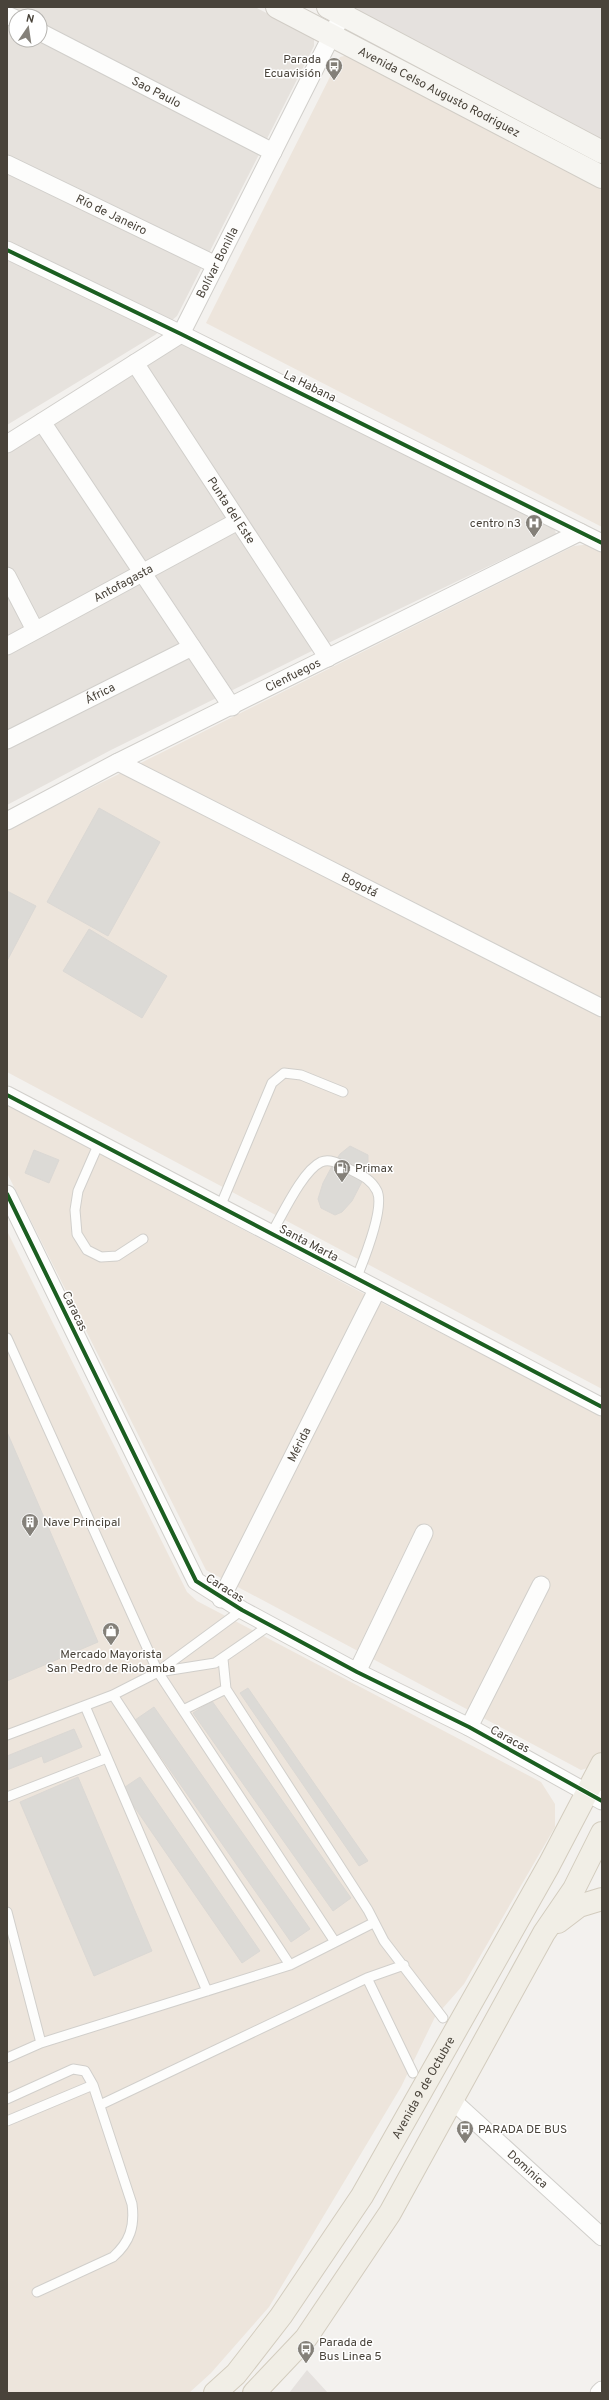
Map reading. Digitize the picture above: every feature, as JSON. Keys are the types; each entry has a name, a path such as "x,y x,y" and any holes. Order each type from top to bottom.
{"main road":[{"name":"Avenida 9 de Octubre","path":"215,2393 236,2374 281,2316 362,2196 549,1865 595,1797 602,1764"},
{"path":"254,2393 306,2338 390,2213 453,2101 544,1933 574,1889 602,1833"},
{"path":"544,1933 579,1906 602,1899"}],"street":[{"name":"Avenida Celso Augusto Rodriguez","path":"277,7 602,177"},
{"name":"Avenida Celso Augusto Rodriguez","path":"339,9 492,94 602,152"},
{"name":"Bolívar Bonilla","path":"181,334 331,36 339,9"},
{"name":"Sao Paulo","path":"48,36 273,152"},
{"path":"479,112 492,94"},
{"path":"541,146 553,126"},
{"name":"Río de Janeiro","path":"7,164 216,265"},
{"name":"La Habana","path":"7,250 181,334 602,543"},
{"path":"7,444 181,334"},
{"name":"Punta del Este","path":"135,363 328,658"},
{"path":"42,422 232,707"},
{"name":"Antofagasta","path":"7,646 238,521"},
{"name":"Cienfuegos","path":"7,821 118,762 232,707 580,532"},
{"path":"7,576 35,630"},
{"name":"África","path":"7,740 192,647"},
{"name":"Bogotá","path":"118,762 602,1008"},
{"name":"Santa Marta","path":"7,1095 602,1407"},
{"name":"Caracas","path":"7,1194 196,1581 221,1599 357,1672 469,1728 595,1797"},
{"name":"Mérida","path":"221,1599 377,1290"},
{"path":"357,1672 424,1534"},
{"path":"469,1728 540,1585"},
{"name":"Dominica","path":"453,2101 602,2237"},
{"path":"599,2393 602,2390"}],"lane":[{"path":"220,1207 272,1083 284,1073 301,1076 344,1092"},
{"path":"99,1143 78,1192 75,1210 77,1234 87,1250 100,1257 117,1256 144,1239"},
{"path":"271,1234 309,1171 322,1162 332,1161 368,1178 378,1192 377,1211 370,1245 356,1279"},
{"path":"7,1338 158,1672 335,1942"},
{"path":"7,1734 114,1695 158,1672 242,1610"},
{"path":"158,1672 215,1663 223,1659 270,1625"},
{"path":"223,1659 226,1689 363,1904 373,1923 443,2018"},
{"path":"184,1710 226,1689"},
{"path":"114,1695 290,1965"},
{"path":"85,1706 207,1991"},
{"path":"7,1797 107,1758"},
{"path":"8,1918 41,2043"},
{"path":"7,2058 41,2043 290,1965 373,1923"},
{"path":"100,2105 367,1978 404,1966"},
{"path":"367,1978 413,2073"},
{"path":"7,2099 73,2069 85,2071 93,2085 132,2204 133,2225 131,2235 124,2247 114,2257 37,2292"},
{"path":"7,2121 93,2085"}],"shaded area":[{"path":"7,7 255,7 314,38 314,46 177,316 155,335 7,425"},
{"path":"328,7 602,7 602,151"},
{"path":"348,55 602,186 602,527 206,323 340,57"},
{"path":"183,340 554,526 556,534 322,646 111,750 7,805 7,452"},
{"path":"591,544 602,550 602,1389 7,1072 7,830 574,546"},
{"path":"7,1104 351,1287 602,1416 602,1750 594,1766 581,1770 206,1570 7,1173"},
{"path":"7,1231 187,1592 197,1601 541,1782 555,1804 555,1827 464,1984 435,2017 401,2087 269,2307 211,2373 189,2393 7,2393"},
{"path":"307,2370 328,2393 289,2393"}],"building":[{"path":"99,808 160,842 108,936 47,902"},
{"path":"7,891 36,906 7,961"},
{"path":"89,929 167,976 142,1018 63,971"},
{"path":"350,1146 368,1155 368,1170 352,1201 342,1212 335,1215 321,1208 318,1199 323,1183 331,1168 340,1154"},
{"path":"34,1150 59,1160 49,1183 25,1173"},
{"name":"Nave Principal","path":"7,1432 98,1642 7,1681"},
{"path":"248,1688 368,1861 359,1866 240,1693"},
{"path":"212,1701 351,1898 333,1911 193,1713"},
{"path":"154,1707 310,1929 291,1942 135,1720"},
{"path":"74,1729 82,1747 44,1763 42,1756 7,1770 7,1756"},
{"path":"78,1777 152,1951 94,1976 20,1802"},
{"path":"140,1777 260,1951 242,1963 122,1789"}],"cycle path":[{"path":"7,250 181,334 602,543"},
{"path":"7,1095 602,1407"},
{"path":"7,1194 196,1581 242,1610 357,1672 469,1727 602,1801"}],"place":[{"name":"Parada Ecuavisión","path":"334,81"},
{"name":"centro n3","path":"534,538"},
{"name":"Primax","path":"342,1183"},
{"name":"Nave Principal","path":"30,1537"},
{"name":"Mercado Mayorista San Pedro de Riobamba","path":"111,1646"},
{"name":"PARADA DE BUS","path":"465,2144"},
{"name":"Parada de Bus Linea 5","path":"306,2364"}]}
